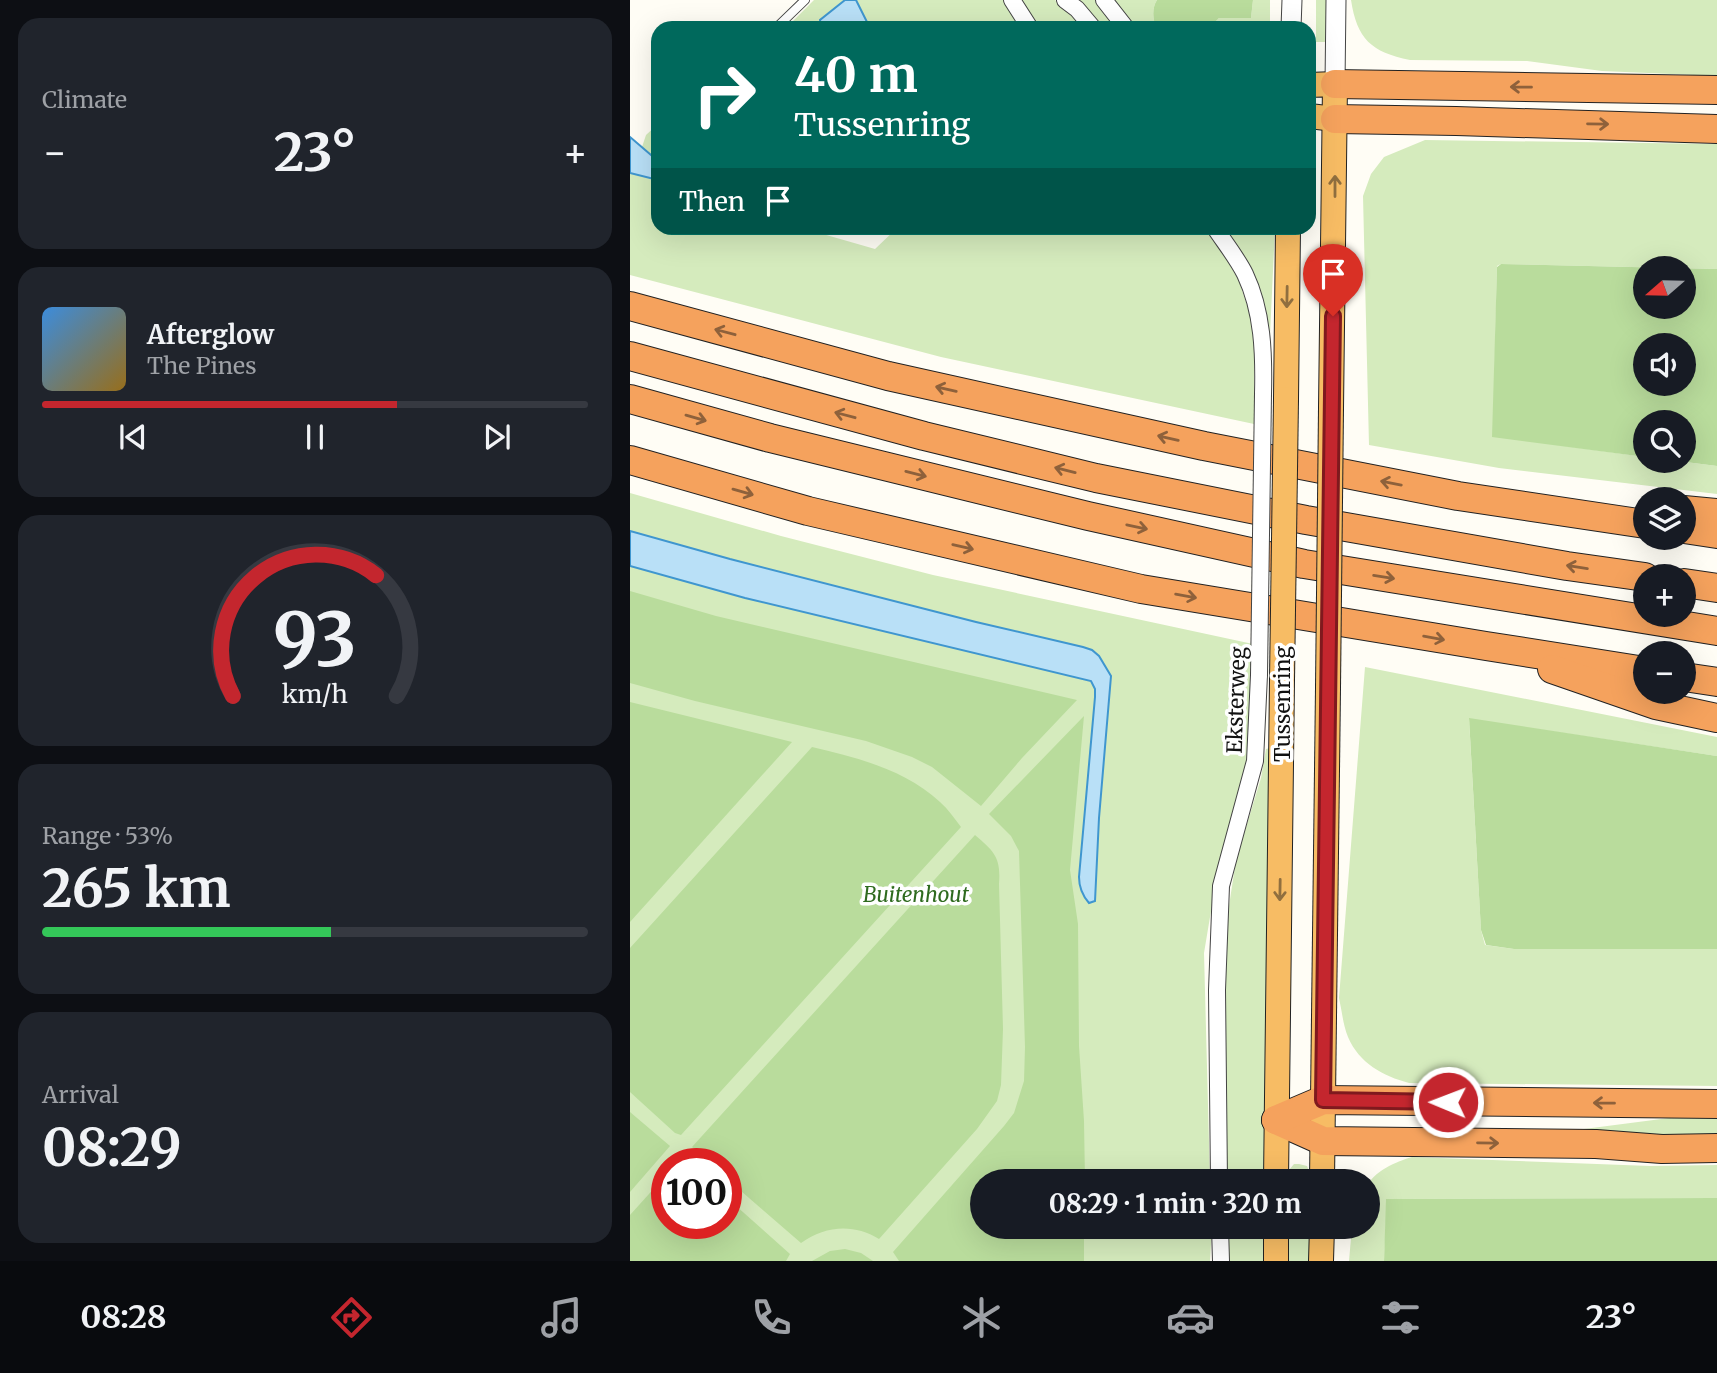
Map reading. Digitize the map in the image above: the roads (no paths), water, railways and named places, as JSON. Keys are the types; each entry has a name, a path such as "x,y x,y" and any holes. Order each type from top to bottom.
{"highway":[{"path":"1322,1169 1331,408 1322,85 1717,90"},
{"path":"1322,118 1717,129"},
{"name":"Tussenring","path":"1276,1169 1270,678 1275,397 1288,235"},
{"path":"630,306 888,376 1203,446 1458,496 1633,522"},
{"path":"630,356 925,436 1096,478 1306,520 1633,575"},
{"path":"630,399 770,438 1074,513 1290,561 1717,631"},
{"path":"630,460 808,511 1142,589 1633,669"},
{"path":"1458,496 1633,507"},
{"path":"1696,511 1717,513"},
{"path":"1696,531 1717,534"},
{"path":"1696,585 1717,588"},
{"path":"1486,646 1656,705 1717,718"},
{"path":"1696,679 1717,682"},
{"path":"1276,1120 1323,1100 1717,1104"},
{"path":"1276,1120 1323,1141 1596,1144 1662,1149 1717,1149"},
{"path":"1276,1239 1276,1261"},
{"path":"1321,1261 1322,1239"}],"street":[{"path":"1065,0 1087,21"},
{"path":"1104,0 1120,21"},
{"path":"1291,21 1292,0"},
{"path":"1322,85 1336,0"},
{"path":"1014,1 1026,21"},
{"path":"1220,235 1245,273 1255,299 1264,364 1275,397"},
{"name":"Eksterweg","path":"1219,1169 1216,990 1221,887 1255,761 1270,678"},
{"path":"1220,1239 1221,1261"}],"lane":[{"path":"783,21 805,0"}],"water":[{"path":"845,0 856,0 866,21 820,21"},
{"path":"630,137 651,155 651,178 630,173"},
{"path":"630,531 730,559 1092,650 1099,656 1111,676 1095,901 1089,903 1084,897 1079,877 1095,697 1091,681 745,598 630,566"}],"park label":[{"name":"Buitenhout","path":"916,894"}]}
